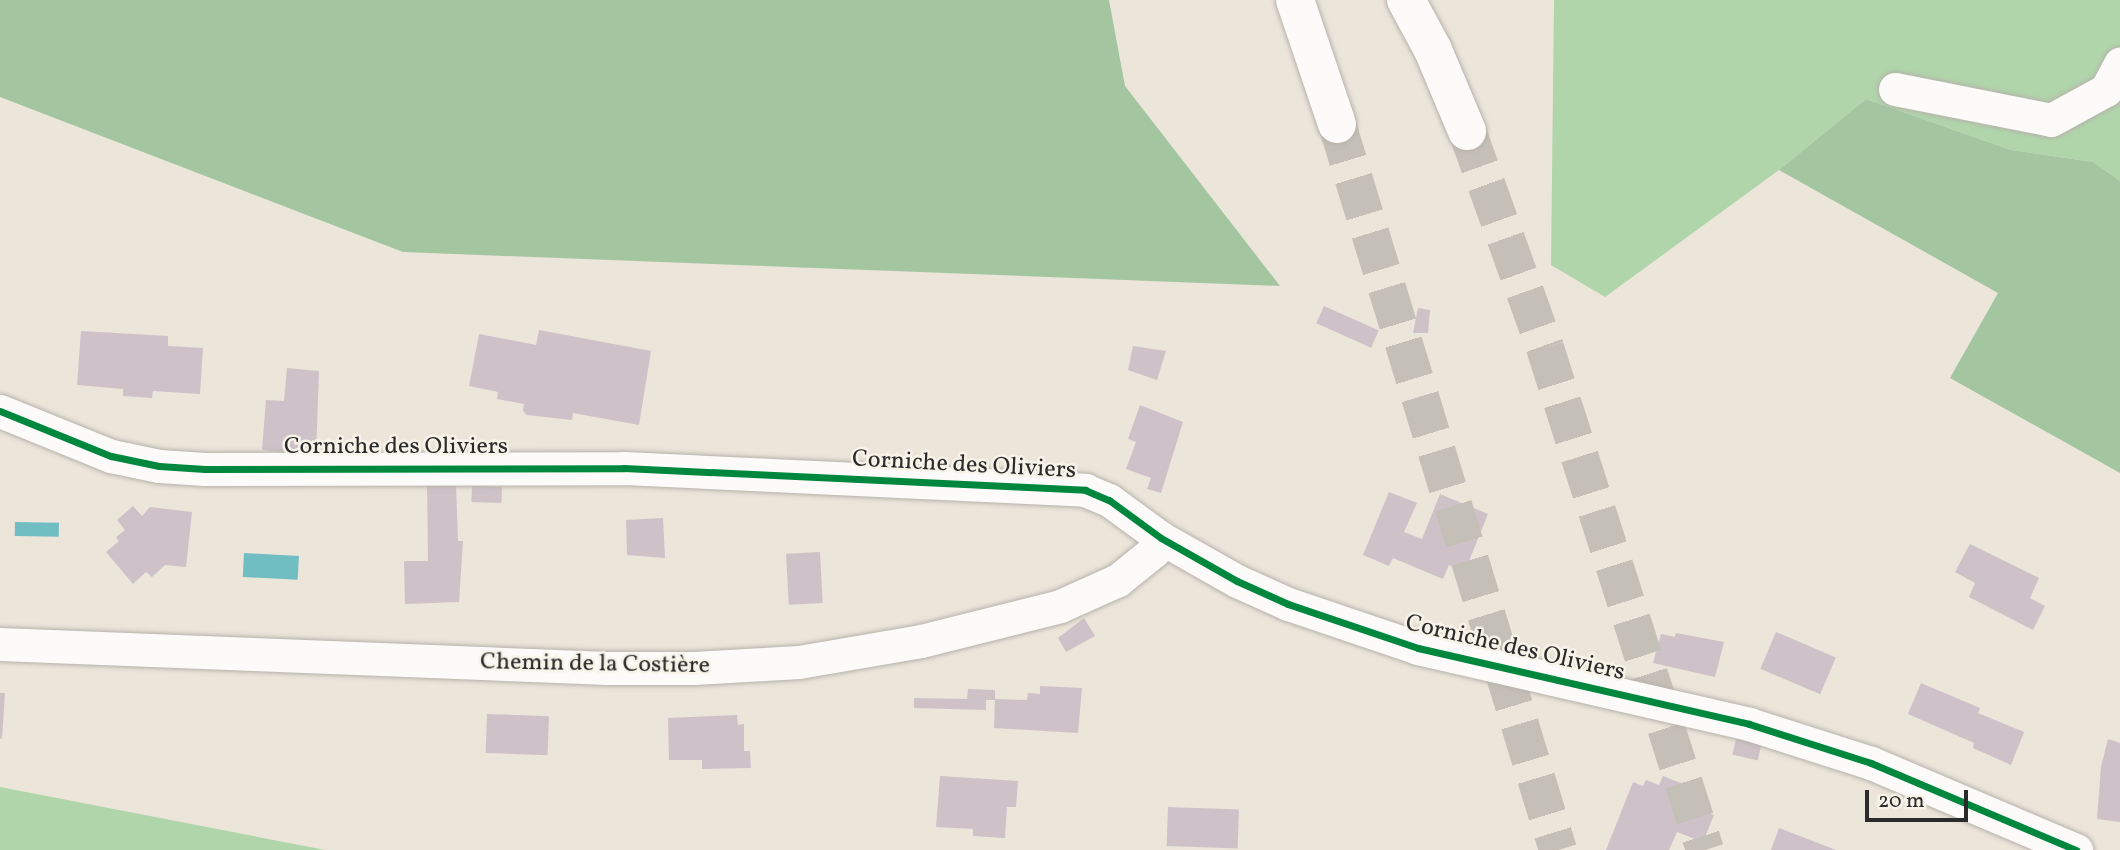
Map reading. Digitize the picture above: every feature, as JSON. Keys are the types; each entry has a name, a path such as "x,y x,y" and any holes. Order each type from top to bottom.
{"highway":[{"path":"1295,0 1337,124"},
{"path":"1406,0 1433,50 1466,131"}],"street":[{"path":"1423,0 1433,50"},
{"path":"1895,89 2051,120 2106,90 2120,64"},
{"name":"Corniche des Oliviers","path":"0,411 111,456 159,466 205,469 624,468 1085,491 1109,500 1161,538 1237,581 1288,604 1418,648 1749,724 1871,763 2076,850"},
{"name":"Chemin de la Costière","path":"0,644 607,668 694,668 799,662 921,641 1060,606 1118,580 1154,551 1161,538"}],"green space":[{"path":"0,0 1109,0 1125,86 1280,286 403,252 0,97"},
{"path":"1554,0 2120,0 2120,181 2093,162 2011,150 1866,99 1779,170 1605,297 1551,265"},
{"path":"1866,99 2011,150 2093,162 2120,181 2120,473 1950,378 1998,293 1779,170"},
{"path":"0,787 325,850 0,850"}],"water":[{"path":"15,522 59,523 59,537 15,536"},
{"path":"244,553 299,556 298,580 243,577"}],"building":[{"path":"1324,306 1379,330 1371,348 1316,323"},
{"path":"1418,308 1430,310 1428,333 1413,333"},
{"path":"539,330 651,351 639,425 573,413 572,420 527,415 523,411 524,404 497,399 498,392 469,386 479,334 536,345"},
{"path":"81,331 168,336 168,346 203,348 200,394 153,391 152,398 123,396 123,389 77,385"},
{"path":"1133,346 1166,351 1157,380 1128,370"},
{"path":"287,368 319,371 316,455 262,450 266,400 284,401"},
{"path":"1140,405 1183,422 1161,493 1147,489 1151,478 1126,469 1136,442 1128,439"},
{"path":"427,485 456,485 458,541 463,541 459,602 405,604 404,561 428,561"},
{"path":"472,486 502,487 501,503 471,502"},
{"path":"1389,492 1417,503 1404,532 1422,539 1440,494 1488,514 1465,571 1449,565 1443,579 1393,558 1389,566 1363,555"},
{"path":"133,506 142,516 150,507 192,512 186,567 165,565 152,577 146,572 133,584 106,552 119,541 116,537 125,530 117,520"},
{"path":"663,518 665,558 627,555 626,520"},
{"path":"1970,544 2039,578 2030,598 2045,606 2033,630 1969,597 1975,583 1955,572"},
{"path":"820,552 823,603 789,605 786,554"},
{"path":"1084,618 1095,636 1066,652 1058,638"},
{"path":"1776,632 1836,657 1820,694 1760,669"},
{"path":"1676,633 1724,642 1715,677 1653,663 1661,634 1675,637"},
{"path":"1921,683 1980,708 1978,713 2024,732 2011,765 1973,748 1974,743 1908,714"},
{"path":"1040,686 1082,688 1078,733 994,728 995,700 986,700 986,710 914,708 914,698 967,699 968,689 995,690 995,699 1027,700 1028,693 1040,694"},
{"path":"0,693 5,693 2,739 0,738"},
{"path":"487,714 549,716 548,755 486,753"},
{"path":"737,715 738,725 744,724 744,751 750,751 751,768 702,769 702,760 669,760 668,718"},
{"path":"1736,739 1761,745 1758,760 1732,755"},
{"path":"2108,739 2120,743 2120,822 2097,819 2101,767"},
{"path":"940,776 1018,781 1016,807 1007,807 1005,838 973,836 973,829 936,827"},
{"path":"1663,776 1683,784 1680,793 1701,802 1699,809 1714,815 1703,842 1677,832 1669,850 1606,850 1633,782 1643,786 1646,780 1659,785"},
{"path":"1168,807 1239,809 1238,848 1167,846"},
{"path":"1779,828 1836,850 1771,850"}],"tunnel":[{"path":"1337,124 1558,850"},
{"path":"1467,131 1545,348 1705,850"}],"cycle path":[{"path":"0,411 111,456 159,466 205,469 624,468 1085,490 1109,500 1161,538 1237,581 1288,604 1418,648 1749,724 1871,763 2076,850"}]}
